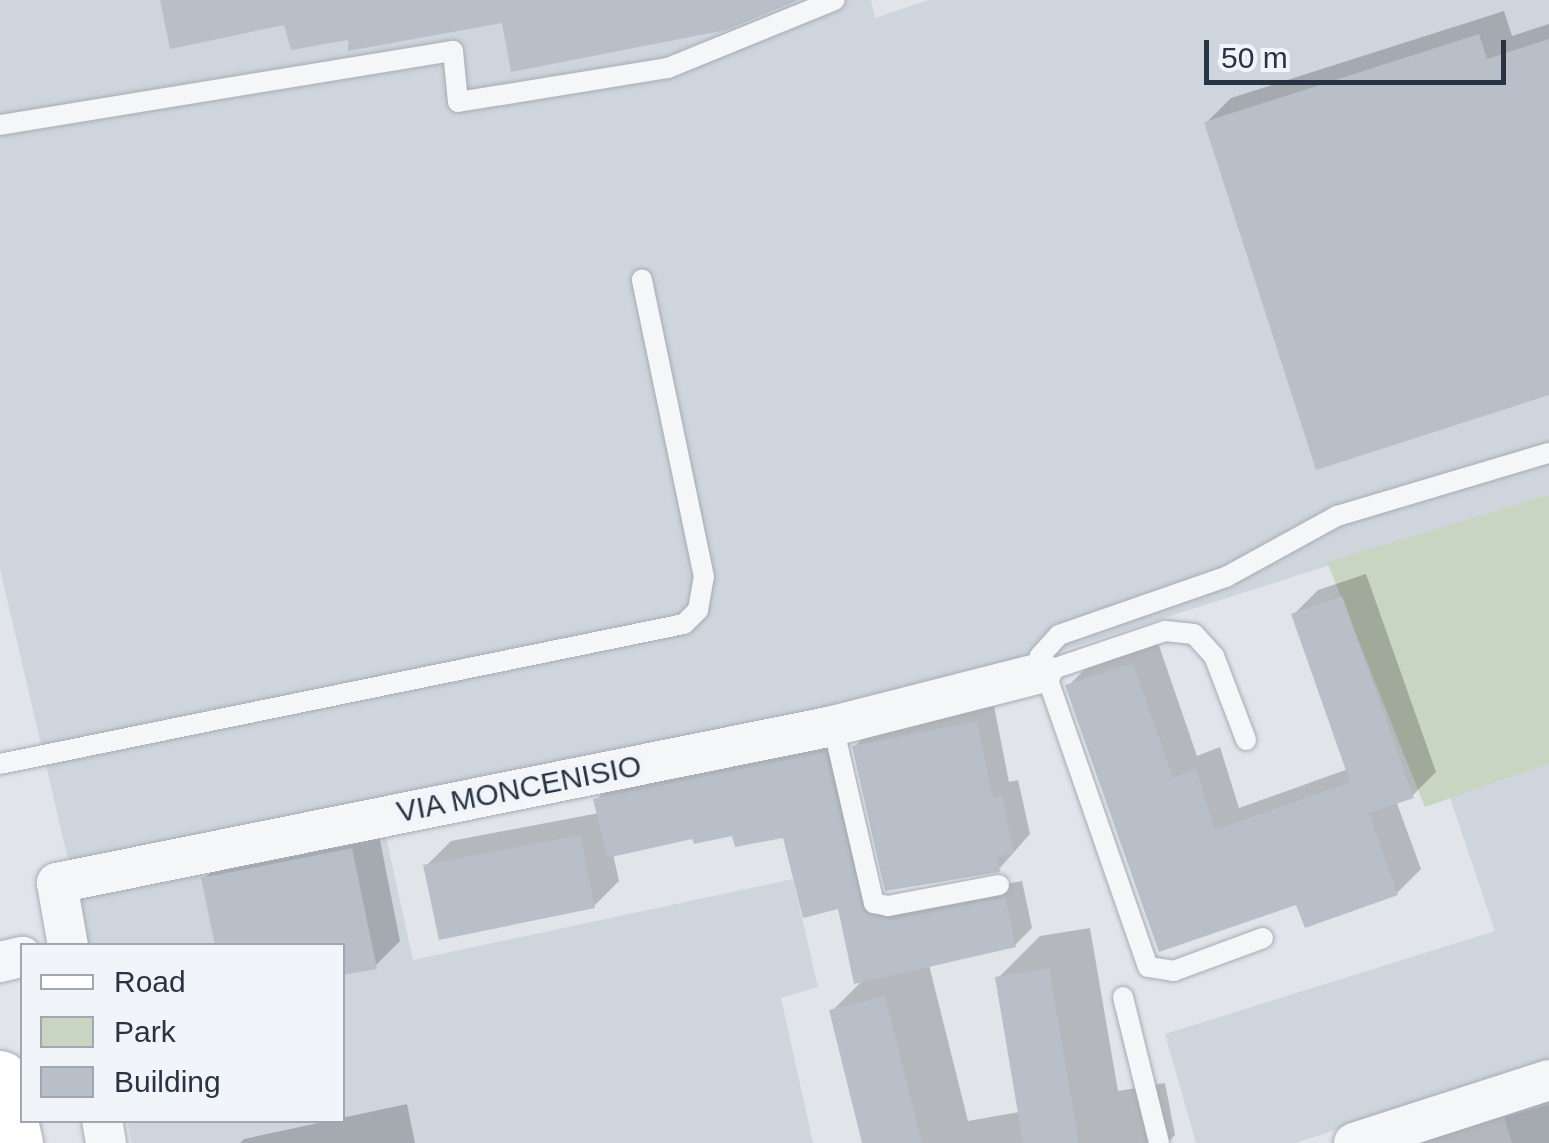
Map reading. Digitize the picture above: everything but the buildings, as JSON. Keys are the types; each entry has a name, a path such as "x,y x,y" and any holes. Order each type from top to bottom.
{"main road":[{"path":"0,1078 14,1143"}],"street":[{"name":"VIA MONCENISIO","path":"67,943 57,883 833,726 1042,673"},
{"path":"1354,1143 1549,1080"}],"lane":[{"path":"0,125 453,50 458,102 668,68 835,0"},
{"path":"0,764 684,624 704,596 704,577 642,279"},
{"path":"1264,938 1174,971 1148,967 1042,673 1040,656 1059,634 1226,577 1337,516 1549,454"},
{"path":"1042,673 1165,631 1194,634 1214,656 1246,740"},
{"path":"833,726 874,903 888,906 998,885"},
{"path":"1122,997 1158,1143"}],"shaded area":[{"path":"0,0 871,0 875,18 928,0 1549,0 1549,495 1002,670 380,810 413,960 793,879 818,987 781,998 813,1143 132,1143 127,1123 345,1123 345,943 88,943 0,569"},
{"path":"1549,764 1549,1061 1295,1143 1196,1143 1165,1034 1495,931 1450,798"},
{"path":"1549,1105 1549,1143 1512,1143 1504,1117"}],"green space":[{"path":"1549,495 1549,764 1425,807 1327,562"}]}
